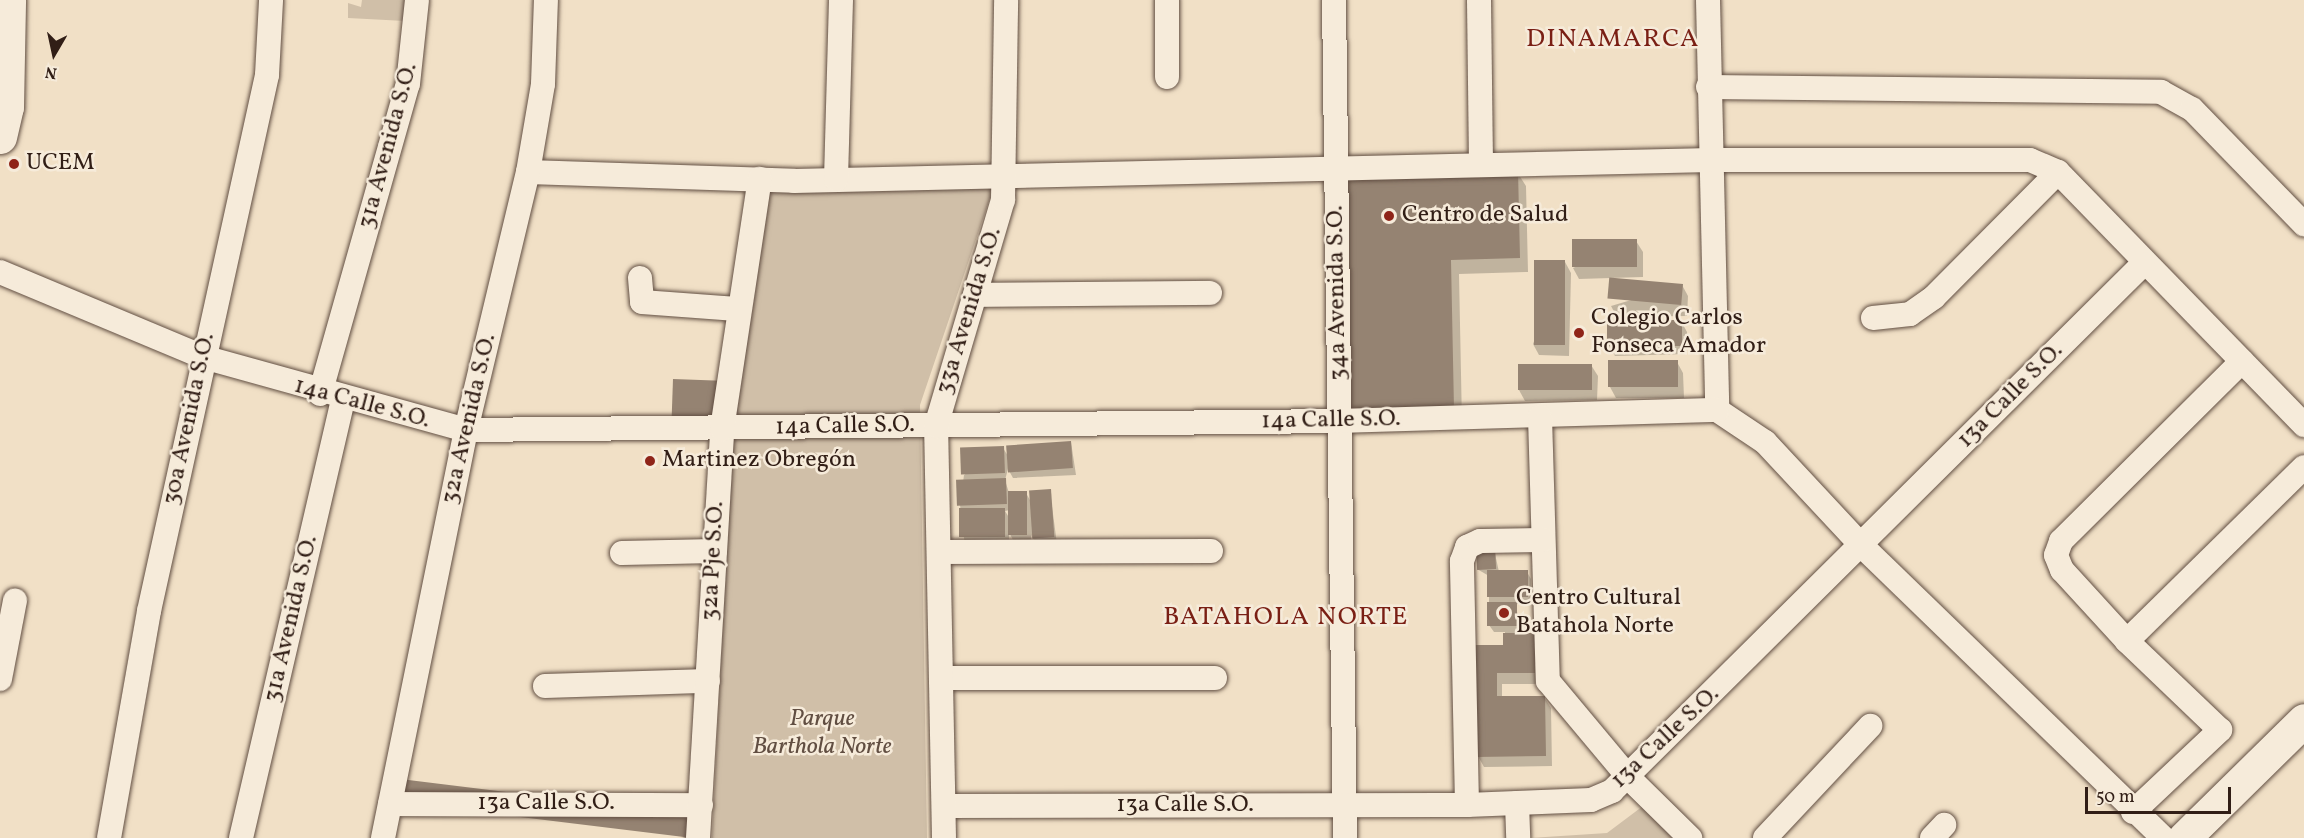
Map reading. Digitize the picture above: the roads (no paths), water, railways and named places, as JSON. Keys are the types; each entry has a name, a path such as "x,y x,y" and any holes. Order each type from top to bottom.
{"main road":[{"path":"0,137 7,107 9,0"},
{"path":"2184,838 2304,720"}],"street":[{"name":"30a Avenida S.O.","path":"109,838 203,357 267,75 271,0"},
{"name":"31a Avenida S.O.","path":"241,838 331,397 408,84 417,0"},
{"name":"32a Avenida S.O.","path":"383,838 466,430 528,172 543,84 546,0"},
{"path":"836,179 841,0"},
{"name":"33a Avenida S.O.","path":"944,838 936,426 975,295 1006,175 1006,0"},
{"path":"1167,0 1167,77"},
{"name":"34a Avenida S.O.","path":"1334,0 1345,838"},
{"path":"1479,0 1481,165"},
{"path":"1708,0 1708,87 1712,160 1717,410 1765,442 1862,546 2133,812 2163,838"},
{"path":"1708,87 2125,88 2162,92 2192,109 2304,224"},
{"path":"528,172 836,179 1712,160 2030,160 2058,172 2143,264 2304,424"},
{"path":"1873,318 1910,314 1934,297 2058,172"},
{"name":"32a Pje S.O.","path":"698,838 722,429 737,309 760,179"},
{"name":"13a Calle S.O.","path":"944,806 1345,807 1591,800 1629,778 2143,264"},
{"name":"14a Calle S.O.","path":"0,272 203,357 331,397 466,430 1341,421 1540,417 1717,410"},
{"path":"640,278 642,302 737,309"},
{"path":"975,295 1210,293"},
{"path":"2133,812 2220,730 2127,641 2062,570 2056,555 2061,541 2242,361"},
{"path":"1540,417 1548,681 1629,778 1690,838"},
{"path":"2127,641 2304,467"},
{"path":"1467,805 1462,561 1467,547 1480,541 1543,540"},
{"path":"622,553 715,551"},
{"path":"939,552 1211,551"},
{"path":"0,679 15,600"},
{"path":"942,678 1215,678"},
{"path":"545,686 708,681"},
{"path":"1765,838 1870,726"},
{"path":"1517,803 1518,838"},
{"name":"13a Calle S.O.","path":"390,804 701,805"}],"place":[{"name":"UCEM","path":"14,164"},
{"name":"Centro de Salud","path":"1389,216"},
{"name":"Colegio Carlos Fonseca Amador","path":"1579,333"},
{"name":"Martinez Obregón","path":"650,461"},
{"name":"Centro Cultural Batahola Norte","path":"1504,613"}],"district":[{"name":"DINAMARCA","path":"1613,40"},
{"name":"BATAHOLA NORTE","path":"1286,618"}],"park label":[{"name":"Parque Barthola Norte","path":"822,734"}]}
